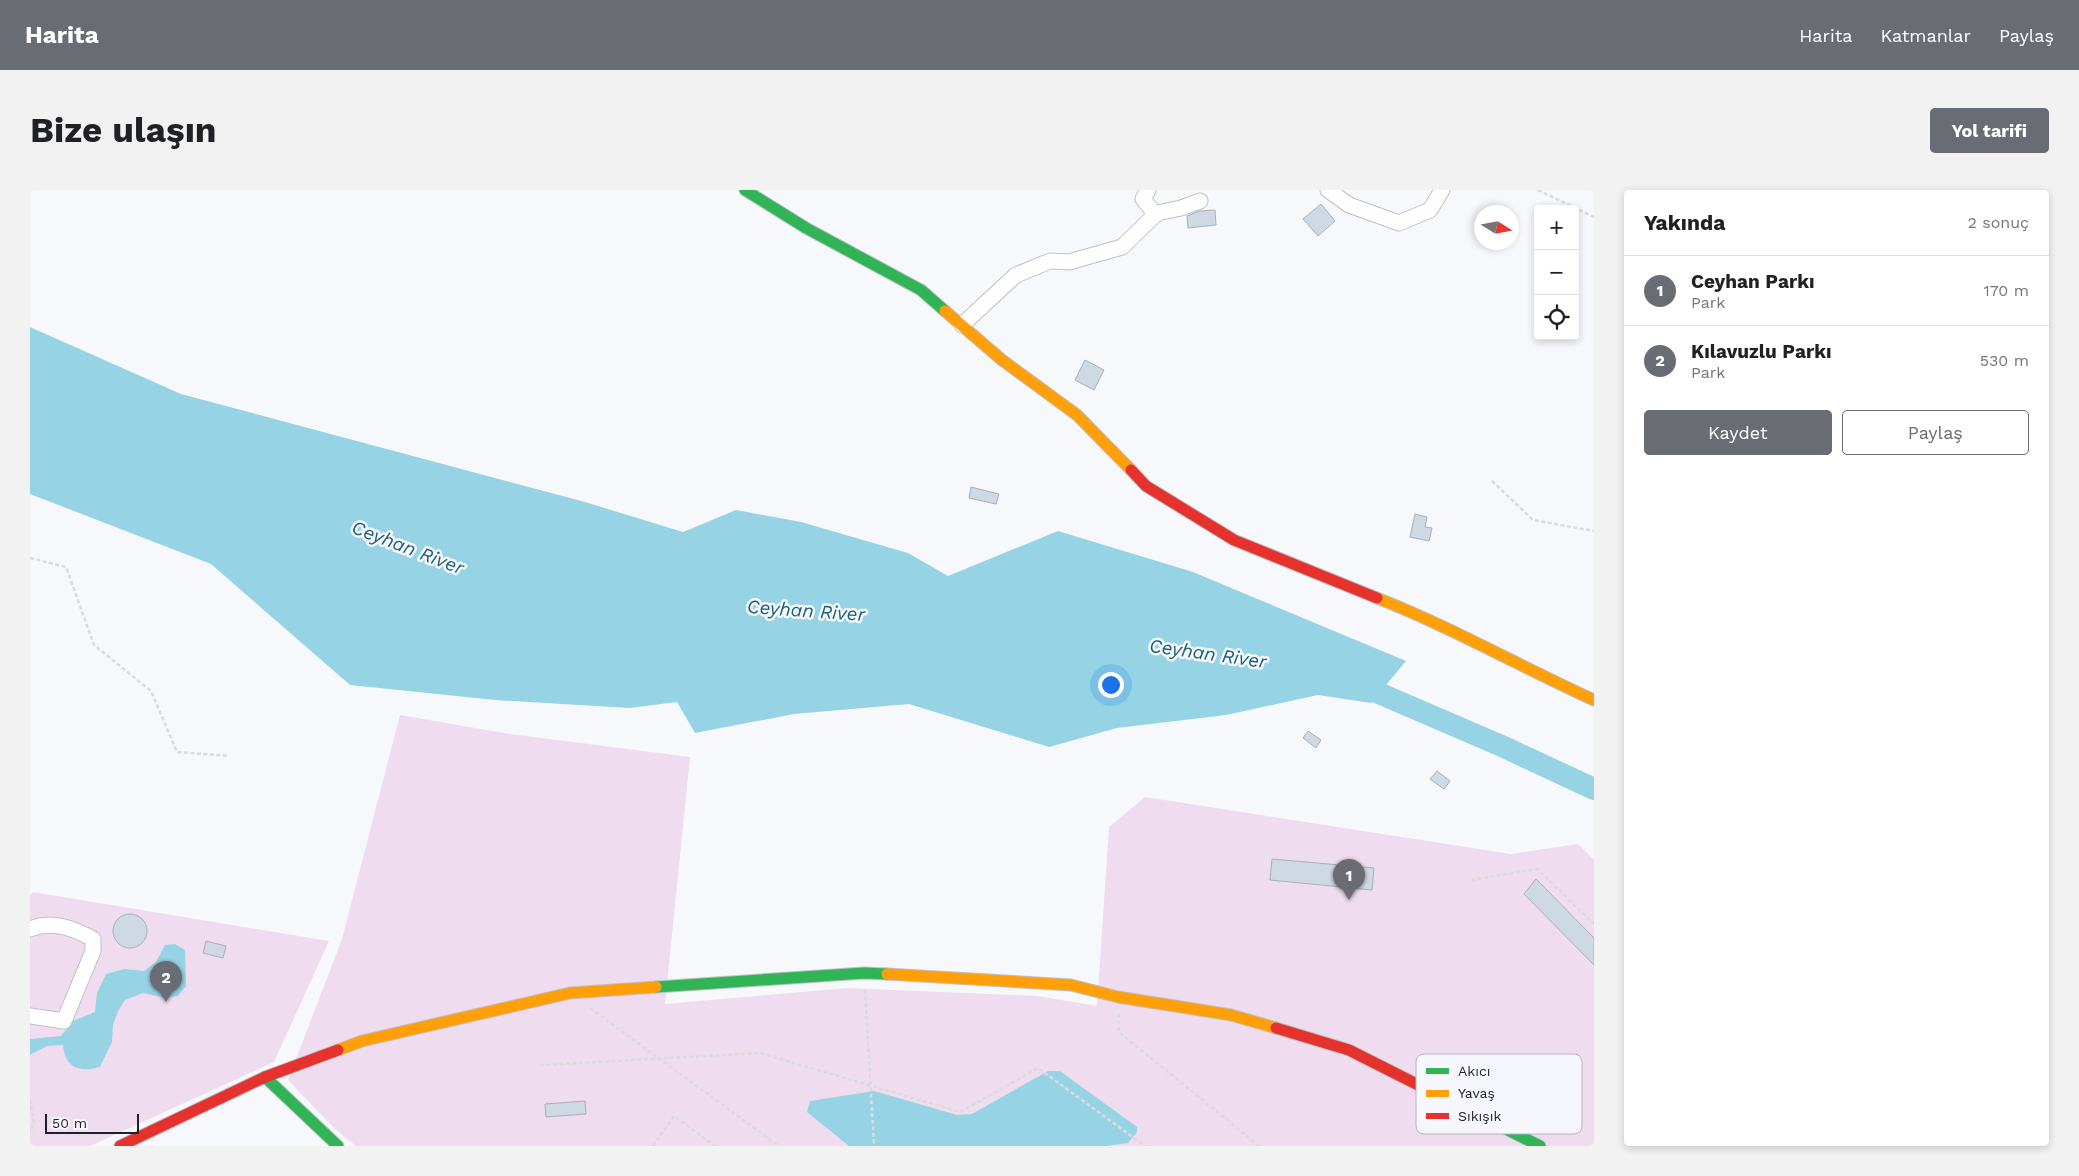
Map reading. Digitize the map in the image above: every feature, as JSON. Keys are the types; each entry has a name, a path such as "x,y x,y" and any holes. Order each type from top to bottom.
{"street":[{"path":"745,190 806,228 922,290 1002,360 1077,415 1146,486 1234,540 1411,611 1537,674 1594,700"},
{"path":"1148,190 1143,199 1156,215"},
{"path":"1328,190 1349,205 1398,223 1430,210 1442,190"},
{"path":"962,325 1016,275 1050,261 1069,262 1122,247 1156,215 1200,201"},
{"path":"30,929 50,924 75,929 93,939 93,951 64,1021 30,1016"},
{"path":"120,1146 265,1077 362,1041 570,993 864,973 1071,986 1118,997 1231,1015 1349,1050 1416,1084"},
{"path":"265,1077 338,1146"},
{"path":"1516,1134 1540,1146"}],"path":[{"path":"1538,190 1594,217"},
{"path":"1492,481 1533,520 1594,531"},
{"path":"30,558 66,567 94,645 151,691 177,752 229,756"},
{"path":"1471,880 1537,869 1594,924"},
{"path":"864,973 874,1146"},
{"path":"570,993 779,1146"},
{"path":"1118,997 1120,1032 1259,1146"},
{"path":"540,1065 660,1060 760,1053 960,1112 1038,1068 1145,1146"},
{"path":"30,1100 34,1124 30,1132"},
{"path":"653,1146 674,1116 715,1146"}],"shaded area":[{"path":"400,715 510,734 690,757 665,1004 847,988 1037,996 1097,1006 1109,827 1145,797 1511,854 1578,844 1594,860 1594,1146 356,1146 335,1129 288,1080 342,939"},
{"path":"33,892 329,941 274,1062 90,1146 30,1146 30,895"}],"water":[{"path":"30,327 181,394 585,502 683,532 736,510 801,522 908,553 948,576 1058,531 1193,572 1406,661 1371,703 1318,695 1226,715 1117,728 1049,747 909,704 794,714 695,733 677,702 630,708 495,700 350,685 211,564 30,494"},
{"path":"175,944 185,950 186,986 178,996 165,998 143,993 125,1000 118,1011 113,1025 112,1042 100,1067 80,1069 75,1067 67,1059 63,1045 47,1046 30,1055 30,1039 61,1036 73,1021 95,1012 97,993 106,974 124,969 144,971 156,962 165,945"},
{"path":"1048,1071 1060,1071 1137,1127 1137,1132 1128,1143 1107,1146 849,1146 807,1112 810,1101 874,1091 957,1115 972,1114"}],"building":[{"path":"1321,204 1335,221 1318,236 1303,219"},
{"path":"1215,210 1216,225 1188,228 1187,216 1199,211"},
{"path":"1085,360 1104,370 1094,390 1075,380"},
{"path":"971,487 999,494 996,504 969,498"},
{"path":"1415,514 1427,517 1425,527 1432,528 1429,541 1410,537"},
{"path":"1308,731 1321,740 1316,748 1303,738"},
{"path":"1437,771 1450,781 1444,789 1430,779"},
{"path":"1272,859 1374,868 1372,890 1270,880"},
{"path":"1536,879 1594,938 1594,965 1524,894"},
{"path":"130,914 137,915 142,919 146,924 146,938 142,943 137,947 130,948 123,947 118,943 114,938 113,931 114,924 118,919 123,915"},
{"path":"206,941 226,946 223,958 203,953"},
{"path":"585,1101 586,1114 546,1117 545,1104"}],"waterway":[{"name":"Ceyhan River","path":"1353,682 1504,747 1594,789"}],"traffic: fast":[{"path":"745,190 806,228 921,290 945,311"},
{"path":"656,987 864,973 887,974"},
{"path":"265,1077 338,1146"},
{"path":"1516,1134 1540,1146"}],"traffic: slow":[{"path":"945,311 1002,360 1077,415 1131,470"},
{"path":"1377,598 1459,634 1594,700"},
{"path":"887,974 1071,985 1118,997 1231,1015 1276,1028"},
{"path":"338,1050 362,1041 570,993 656,987"}],"traffic: jam":[{"path":"1131,470 1146,486 1234,540 1377,598"},
{"path":"1276,1028 1349,1050 1416,1084"},
{"path":"120,1146 265,1077 338,1050"}],"place":[{"name":"Ceyhan Parkı","path":"1349,900"},
{"name":"Kılavuzlu Parkı","path":"166,1002"}]}
